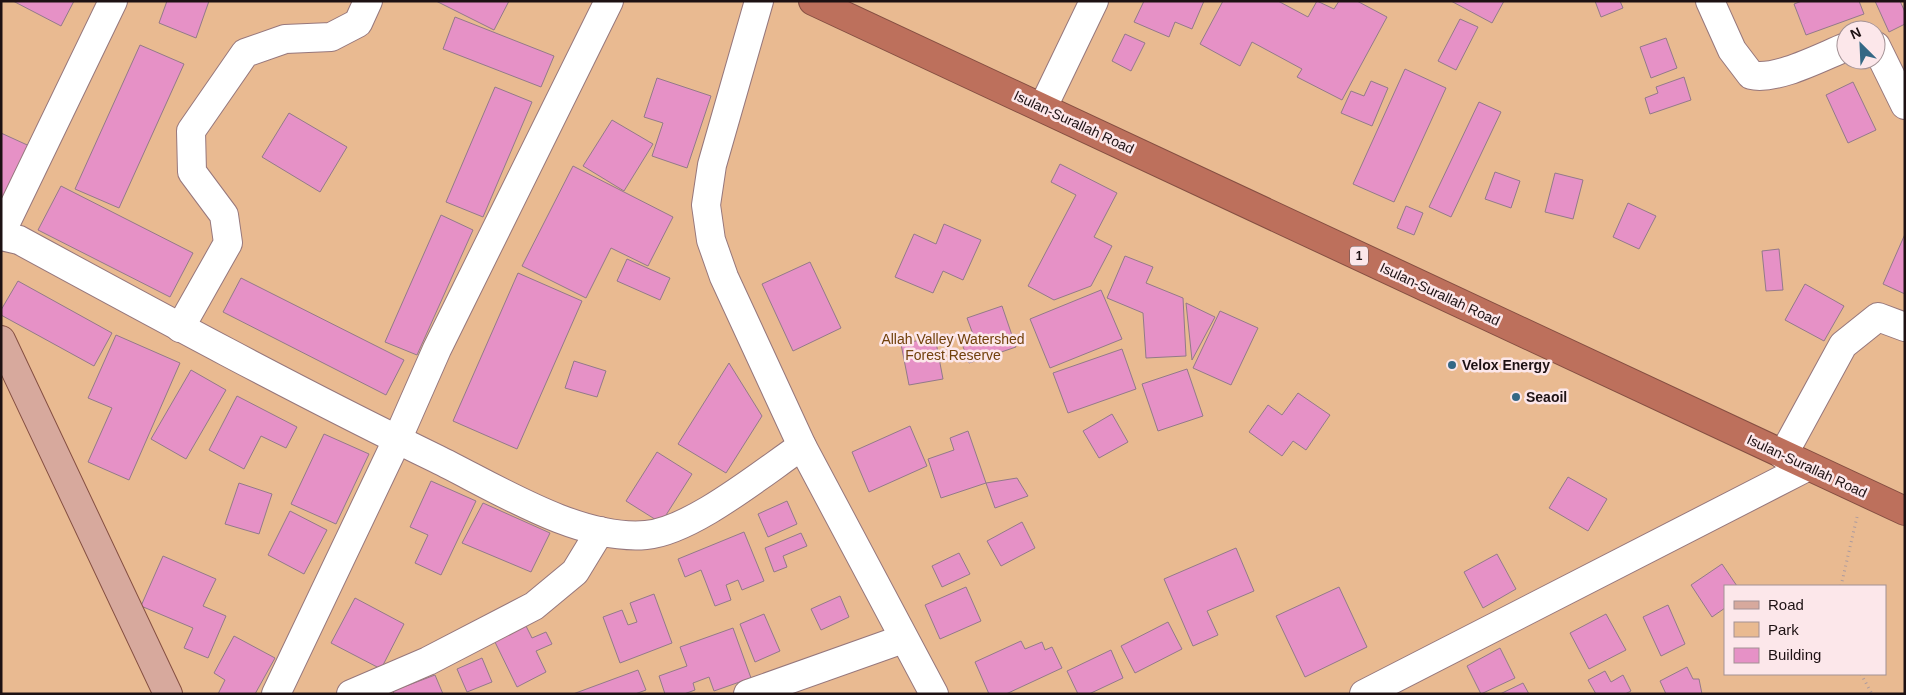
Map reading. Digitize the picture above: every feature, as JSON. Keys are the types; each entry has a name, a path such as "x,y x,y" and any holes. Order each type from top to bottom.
{"highway":[{"name":"Isulan-Surallah Road","path":"813,1 1043,107 1807,467 1905,511"}],"main road":[{"path":"1,340 168,694"}],"street":[{"path":"113,1 1,235 19,240 180,328 397,440 560,519 600,531 617,535 648,535 679,526 706,511 802,446"},
{"path":"180,328 228,243 224,214 192,172 191,132 244,53 285,39 331,37 358,23 368,1"},
{"path":"276,694 397,440 437,349 609,1"},
{"path":"759,1 712,165 706,205 711,240 724,277 802,446 934,694"},
{"path":"1043,107 1094,1"},
{"path":"1710,1 1732,50 1751,75 1762,78 1836,51"},
{"path":"1886,66 1905,105"},
{"path":"1783,455 1843,345 1878,317 1905,327"},
{"path":"1364,694 1807,467"},
{"path":"351,694 428,661 534,606 575,572 600,531"},
{"path":"748,694 903,638"}],"path":[{"path":"1841,585 1863,492"},
{"path":"1862,675 1872,694"}],"green space":[{"name":"Allah Valley Watershed Forest Reserve","path":"1,1 1905,1 1905,694 1,694"}],"building":[{"path":"13,1 74,1 61,26"},
{"path":"167,1 209,1 196,38 159,23"},
{"path":"436,1 509,1 494,30"},
{"path":"1144,1 1204,1 1192,29 1175,22 1169,37 1134,22"},
{"path":"1223,1 1278,1 1308,17 1317,1 1334,9 1339,1 1357,1 1387,17 1342,100 1297,77 1302,69 1252,42 1240,66 1200,44"},
{"path":"1451,1 1504,1 1492,23"},
{"path":"1595,1 1620,1 1623,8 1601,17"},
{"path":"1802,1 1859,1 1864,14 1847,20 1836,20 1836,24 1806,35 1794,4"},
{"path":"1875,1 1900,1 1905,12 1905,24 1889,32 1886,20 1884,20"},
{"path":"455,17 554,56 541,87 443,49"},
{"path":"1460,19 1478,27 1456,70 1438,61"},
{"path":"1125,34 1145,43 1131,71 1112,61"},
{"path":"1666,38 1677,68 1651,78 1640,47"},
{"path":"140,45 184,64 119,208 75,189"},
{"path":"1405,69 1446,88 1394,202 1353,184"},
{"path":"1684,77 1691,100 1650,114 1645,98 1658,93 1656,87"},
{"path":"657,78 711,96 687,168 652,156 663,123 644,117"},
{"path":"1371,81 1388,88 1372,126 1341,113 1351,91 1364,96"},
{"path":"1853,82 1876,130 1848,143 1826,95"},
{"path":"495,87 532,102 483,217 446,202"},
{"path":"1479,102 1501,112 1451,217 1429,207"},
{"path":"289,113 347,147 320,192 262,157"},
{"path":"612,120 653,144 624,191 583,166"},
{"path":"1,133 36,149 11,202 1,198"},
{"path":"1060,164 1117,193 1094,237 1112,246 1091,286 1054,300 1028,286 1076,195 1051,182"},
{"path":"573,166 673,217 648,266 611,248 586,298 522,266"},
{"path":"1495,172 1520,181 1511,208 1485,199"},
{"path":"1555,173 1583,180 1573,219 1545,212"},
{"path":"61,186 193,253 170,297 38,230"},
{"path":"1628,203 1656,216 1639,249 1613,237"},
{"path":"1406,206 1423,213 1414,235 1397,228"},
{"path":"441,215 473,230 417,355 385,342"},
{"path":"944,224 981,240 963,280 943,271 933,293 895,277 914,234 936,244"},
{"path":"1905,234 1905,294 1883,284"},
{"path":"1779,249 1783,290 1766,291 1762,251"},
{"path":"1125,256 1153,267 1146,283 1183,298 1186,356 1146,358 1143,313 1107,298"},
{"path":"627,259 670,278 660,300 617,281"},
{"path":"810,262 841,328 793,351 762,284"},
{"path":"518,273 582,301 517,449 453,421"},
{"path":"241,278 404,360 386,395 223,312"},
{"path":"18,281 112,333 94,366 1,315 1,310"},
{"path":"1805,284 1844,306 1824,341 1785,320"},
{"path":"1101,290 1122,339 1050,368 1030,319"},
{"path":"1186,303 1215,317 1192,360"},
{"path":"1002,306 1016,347 969,363 961,341 974,337 967,318"},
{"path":"1220,311 1258,328 1231,385 1193,368"},
{"path":"116,335 180,363 129,480 88,462 112,408 88,398"},
{"path":"935,337 943,379 909,385 901,344"},
{"path":"1122,349 1136,389 1068,413 1053,373"},
{"path":"574,361 606,371 597,397 565,388"},
{"path":"729,363 762,416 726,473 678,444"},
{"path":"1187,369 1203,416 1158,431 1142,384"},
{"path":"191,370 226,390 186,459 151,439"},
{"path":"1298,393 1330,415 1306,450 1293,441 1282,456 1249,432 1268,405 1282,415"},
{"path":"237,396 297,427 286,448 261,436 244,469 209,450"},
{"path":"1112,414 1128,442 1099,458 1083,431"},
{"path":"910,426 927,466 869,492 852,452"},
{"path":"968,431 986,483 941,498 928,459 954,450 950,438"},
{"path":"324,434 369,454 336,524 291,504"},
{"path":"657,452 692,474 661,523 626,501"},
{"path":"1568,477 1607,499 1588,531 1549,508"},
{"path":"1017,478 1028,496 995,508 986,483"},
{"path":"431,481 476,501 441,575 415,563 428,535 410,527"},
{"path":"239,483 272,494 259,534 225,524"},
{"path":"787,501 797,524 768,537 758,514"},
{"path":"483,503 550,533 531,572 462,543"},
{"path":"290,511 327,530 304,574 268,555"},
{"path":"1022,522 1035,548 1001,566 987,541"},
{"path":"744,532 764,581 742,590 738,580 726,585 731,600 715,606 701,570 685,577 678,559"},
{"path":"801,533 807,546 783,556 787,567 774,572 765,548"},
{"path":"1236,548 1254,591 1207,611 1218,635 1193,646 1164,579"},
{"path":"959,553 970,574 942,587 932,566"},
{"path":"1497,554 1516,589 1483,608 1464,572"},
{"path":"163,556 216,579 203,606 226,616 208,658 184,648 193,628 141,606"},
{"path":"1722,564 1736,585 1724,585 1724,609 1712,617 1691,585"},
{"path":"966,587 981,621 940,639 925,605"},
{"path":"1339,587 1367,647 1305,677 1276,616"},
{"path":"654,594 672,643 620,663 603,617 622,610 628,625 637,622 630,603"},
{"path":"840,596 849,617 821,630 811,609"},
{"path":"355,598 404,624 381,669 331,643"},
{"path":"1668,605 1685,644 1661,656 1643,617"},
{"path":"764,614 780,651 755,662 740,624"},
{"path":"1606,614 1626,650 1589,669 1570,633"},
{"path":"1168,622 1182,649 1135,673 1121,646"},
{"path":"525,624 532,638 546,632 552,644 536,651 546,672 517,687 494,640"},
{"path":"733,628 751,678 714,691 709,677 693,683 695,690 684,694 665,694 659,676 687,666 680,647"},
{"path":"234,636 275,658 255,694 218,694 225,680 214,673"},
{"path":"1021,641 1025,649 1042,642 1045,650 1052,647 1062,668 1006,694 989,694 975,662"},
{"path":"1500,648 1515,678 1481,694 1467,666"},
{"path":"1111,650 1123,678 1089,694 1078,694 1067,671"},
{"path":"482,658 492,682 467,692 457,669"},
{"path":"1687,667 1693,679 1699,679 1702,694 1666,694 1660,681"},
{"path":"638,670 646,690 635,694 573,694"},
{"path":"1605,671 1611,682 1623,675 1631,691 1625,694 1596,694 1588,680"},
{"path":"435,675 443,694 394,694 393,691"},
{"path":"1523,683 1529,694 1500,694"}],"place":[{"name":"Velox Energy","path":"1452,365"},
{"name":"Seaoil","path":"1516,397"}]}
